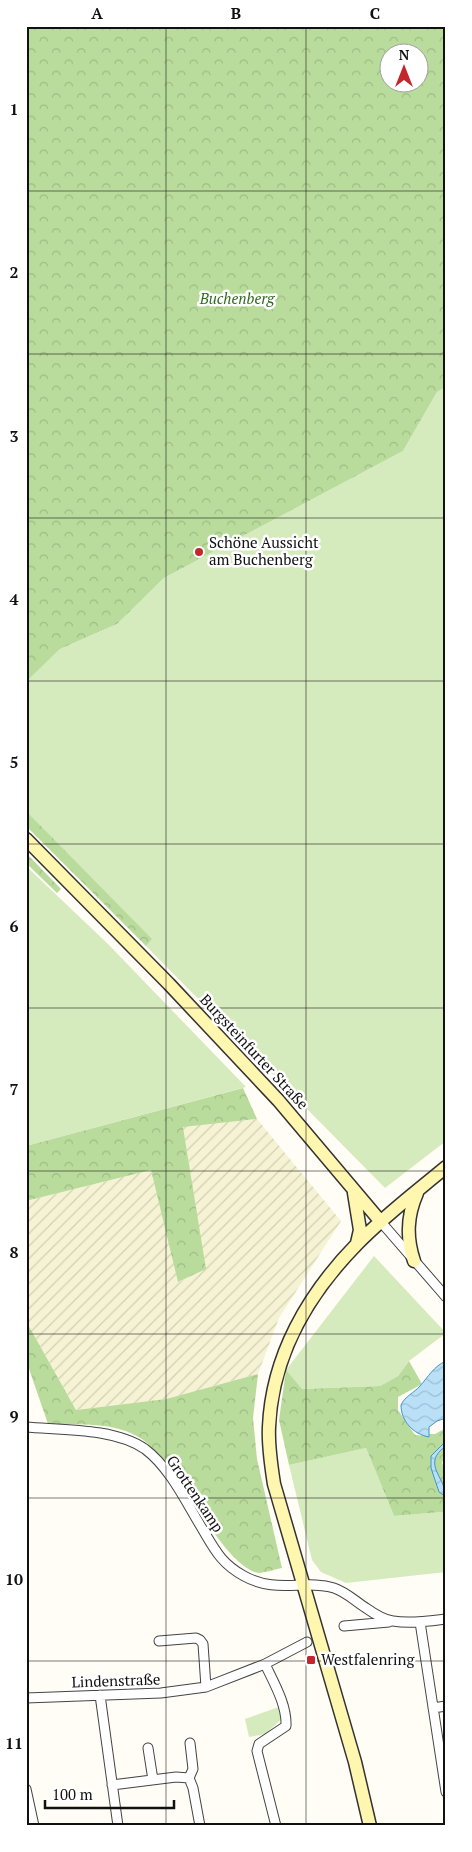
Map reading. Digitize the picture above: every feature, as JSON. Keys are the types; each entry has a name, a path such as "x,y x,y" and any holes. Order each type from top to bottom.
{"main road":[{"name":"Burgsteinfurter Straße","path":"26,839 169,984 278,1100 381,1222"},
{"path":"370,1826 355,1762 274,1484 269,1453 269,1427 274,1381 292,1333 326,1280 357,1243 446,1167"},
{"path":"354,1191 360,1230 357,1243"},
{"path":"414,1261 408,1235 408,1224 410,1208 418,1191"}],"street":[{"name":"Burgsteinfurter Straße","path":"381,1222 446,1297"},
{"name":"Grottenkamp","path":"26,1428 112,1435 144,1449 167,1472 224,1563 246,1577 273,1586 319,1585 343,1591 379,1616 392,1621"},
{"path":"344,1626 392,1621 420,1622 446,1620"},
{"path":"420,1622 446,1792"},
{"path":"159,1641 196,1638 200,1640 203,1644 206,1687"},
{"name":"Lindenstraße","path":"26,1698 161,1693 206,1687 265,1664 307,1642"},
{"path":"265,1664 275,1684 286,1717 286,1726 259,1744 257,1751 276,1826"},
{"path":"100,1695 118,1826"},
{"path":"433,1708 446,1706"},
{"path":"190,1743 193,1769 189,1778 193,1788 200,1826"},
{"path":"148,1748 153,1780"},
{"path":"112,1785 189,1778"},
{"path":"26,1789 34,1826"}],"shaded area":[{"path":"257,1119 341,1221 279,1318 258,1374 166,1399 76,1410 26,1321 26,1201 151,1170 179,1282 205,1269 183,1126"}],"green space":[{"name":"Buchenberg","path":"26,26 446,26 446,387 437,392 403,451 164,578 117,624 60,649 26,682"},
{"path":"446,387 446,1141 385,1188 146,946 26,811 26,682 60,649 117,624 164,578 403,451 437,392"},
{"path":"26,811 152,939 146,946 26,826"},
{"path":"26,853 61,889 57,893 26,863"},
{"path":"26,866 108,944 246,1087 26,1146"},
{"path":"243,1088 257,1119 183,1127 206,1269 178,1282 151,1170 26,1201 26,1146"},
{"path":"374,1256 446,1333 409,1361 398,1376 380,1386 301,1389 286,1370"},
{"path":"26,1321 76,1410 166,1399 258,1374 253,1418 257,1459 282,1568 259,1573 245,1567 216,1535 156,1452 142,1439 120,1429 96,1425 48,1424 26,1360"},
{"path":"409,1361 422,1384 398,1397 398,1410 415,1435 429,1436 429,1434 435,1434 446,1428 446,1459 442,1462 446,1476 446,1515 442,1512 394,1516 366,1448 289,1465 279,1420 286,1370 302,1389 380,1386 398,1376"},
{"path":"366,1448 394,1516 442,1512 446,1515 446,1572 346,1583 321,1572 312,1560 289,1465"},
{"path":"279,1707 283,1718 265,1734 249,1737 245,1719"}],"water":[{"path":"446,1361 446,1418 437,1421 429,1427 429,1437 418,1433 409,1426 403,1416 401,1405 435,1369"},
{"path":"446,1441 446,1446 435,1459 437,1471 445,1489 445,1496 439,1492 431,1468 431,1456"}],"place":[{"name":"Schöne Aussicht am Buchenberg","path":"199,552"},
{"name":"Westfalenring","path":"311,1660"}]}
